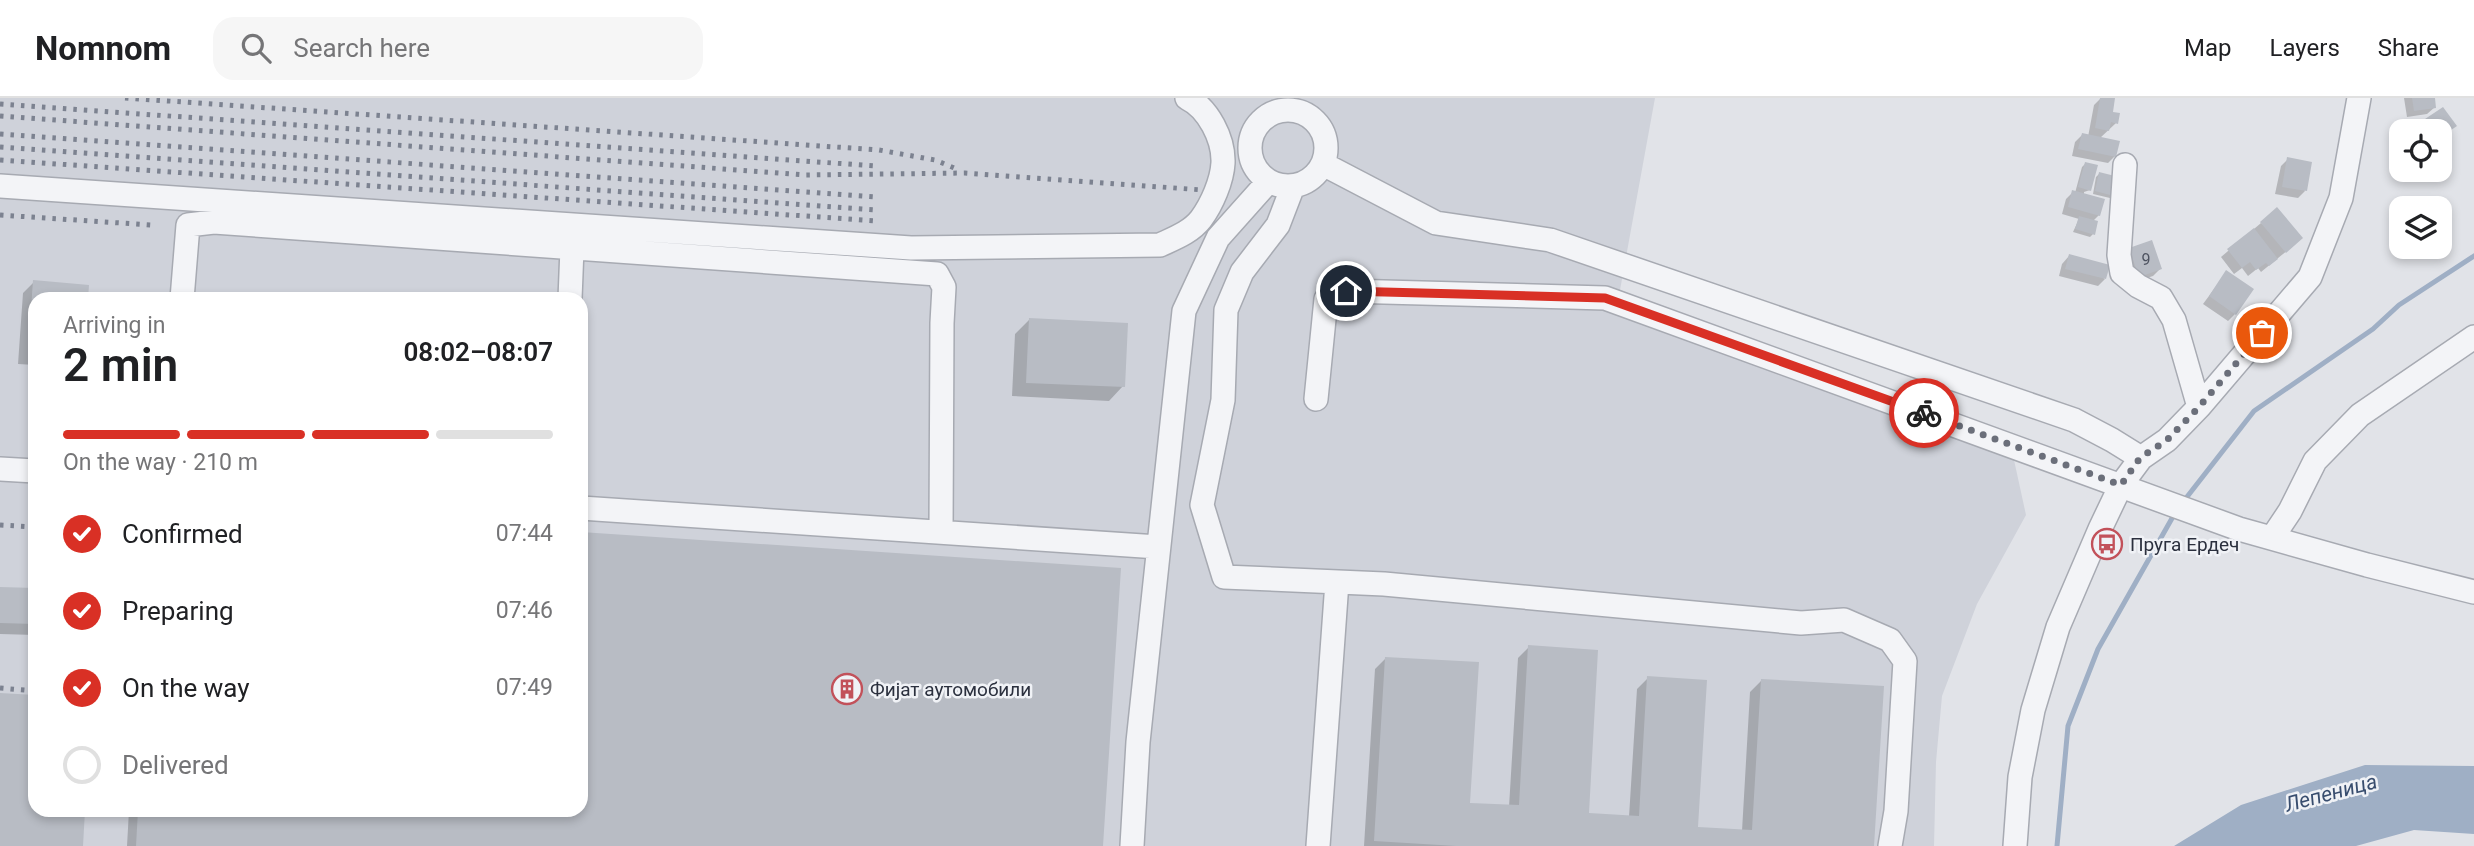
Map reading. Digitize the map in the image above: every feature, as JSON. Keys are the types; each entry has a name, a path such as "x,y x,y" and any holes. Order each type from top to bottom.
{"street":[{"path":"0,186 911,248 1160,245 1183,235 1200,220 1218,182 1223,163 1215,128 1194,101 1187,98"},
{"path":"2015,846 2020,777 2033,710 2058,627 2121,485 2140,458 2167,440 2199,407 2309,277 2341,198 2359,98"},
{"path":"1299,104 1319,125 1325,138 1323,164 1316,175 1306,183 1280,186 1268,182 1252,164 1249,152 1254,128 1272,113 1299,104"},
{"path":"1323,164 1436,223 1550,240 2074,419 2140,458"},
{"path":"2125,165 2119,255 2122,273 2138,286 2161,298 2174,320 2199,407"},
{"path":"1132,846 1138,742 1184,311 1217,238 1268,182"},
{"path":"1293,186 1278,225 1242,272 1227,310 1223,400 1202,505 1224,577 1410,586 1801,623 1844,620 1890,640 1905,661 1896,811 1890,846"},
{"path":"183,292 188,225 214,222 937,274 944,287 941,532"},
{"path":"570,292 572,248"},
{"path":"1316,400 1326,299 1330,294 1346,291 1605,298 2239,529 2474,592"},
{"path":"2272,538 2290,511 2315,461 2360,415 2474,337"},
{"path":"0,469 28,471"},
{"path":"588,508 1158,547"},
{"path":"1318,846 1337,582"}],"shaded area":[{"path":"0,98 1655,98 1620,290 2014,460 2026,515 1977,604 1942,696 1936,762 1934,846 0,846"}],"water":[{"name":"Лепеница","path":"2365,765 2474,766 2474,834 2414,830 2356,846 2174,846 2241,805"}],"building":[{"path":"2100,98 2115,98 2113,112 2120,113 2118,124 2111,122 2109,131 2095,128"},
{"path":"2412,98 2435,98 2436,108 2414,111"},
{"path":"2443,107 2452,119 2425,119"},
{"path":"2082,133 2120,141 2116,157 2078,149"},
{"path":"2287,157 2312,162 2307,191 2282,187"},
{"path":"2085,162 2098,165 2091,191 2078,187"},
{"path":"2099,172 2119,177 2114,196 2095,191"},
{"path":"2072,190 2105,199 2100,216 2068,207"},
{"path":"2277,207 2303,238 2286,253 2260,222"},
{"path":"2079,216 2098,221 2095,235 2075,229"},
{"path":"2254,228 2278,259 2269,266 2266,263 2256,270 2250,262 2242,268 2227,249"},
{"path":"2152,240 2162,269 2139,277 2129,248"},
{"path":"2069,254 2110,265 2106,279 2065,269"},
{"path":"2226,270 2254,289 2236,315 2209,296"},
{"path":"33,280 89,285 88,292 32,292"},
{"path":"1029,318 1128,323 1125,387 1026,383"},
{"name":"Фијат аутомобили","path":"588,532 1121,568 1103,846 136,846 138,817 588,817"},
{"path":"0,587 28,588 28,624 0,623"},
{"path":"1528,645 1598,650 1589,813 1639,816 1647,676 1707,680 1698,827 1752,830 1761,679 1884,686 1874,846 1456,846 1374,841 1385,657 1479,662 1470,803 1519,805"},
{"path":"0,693 28,695 28,817 85,817 83,846 0,846"}],"waterway":[{"path":"2183,502 2254,411 2373,329 2399,305 2474,256"},
{"path":"2057,846 2068,726 2098,649 2175,513"}],"railway":[{"path":"125,98 879,150 935,160 959,170"},
{"path":"0,104 875,166"},
{"path":"0,116 806,175 965,173 1203,190"},
{"path":"0,134 876,197"},
{"path":"0,147 877,210"},
{"path":"0,160 877,221"},
{"path":"0,215 151,225"},
{"path":"0,525 28,527"},
{"path":"0,688 28,690"}],"way so far":[{"path":"1924,413 2121,485 2140,458 2167,440 2262,333"}],"place":[{"name":"Пруга Ердеч","path":"2107,544"},
{"name":"Фијат аутомобили","path":"847,689"}],"route":[{"path":"1346,291 1605,298 1924,413"}]}
